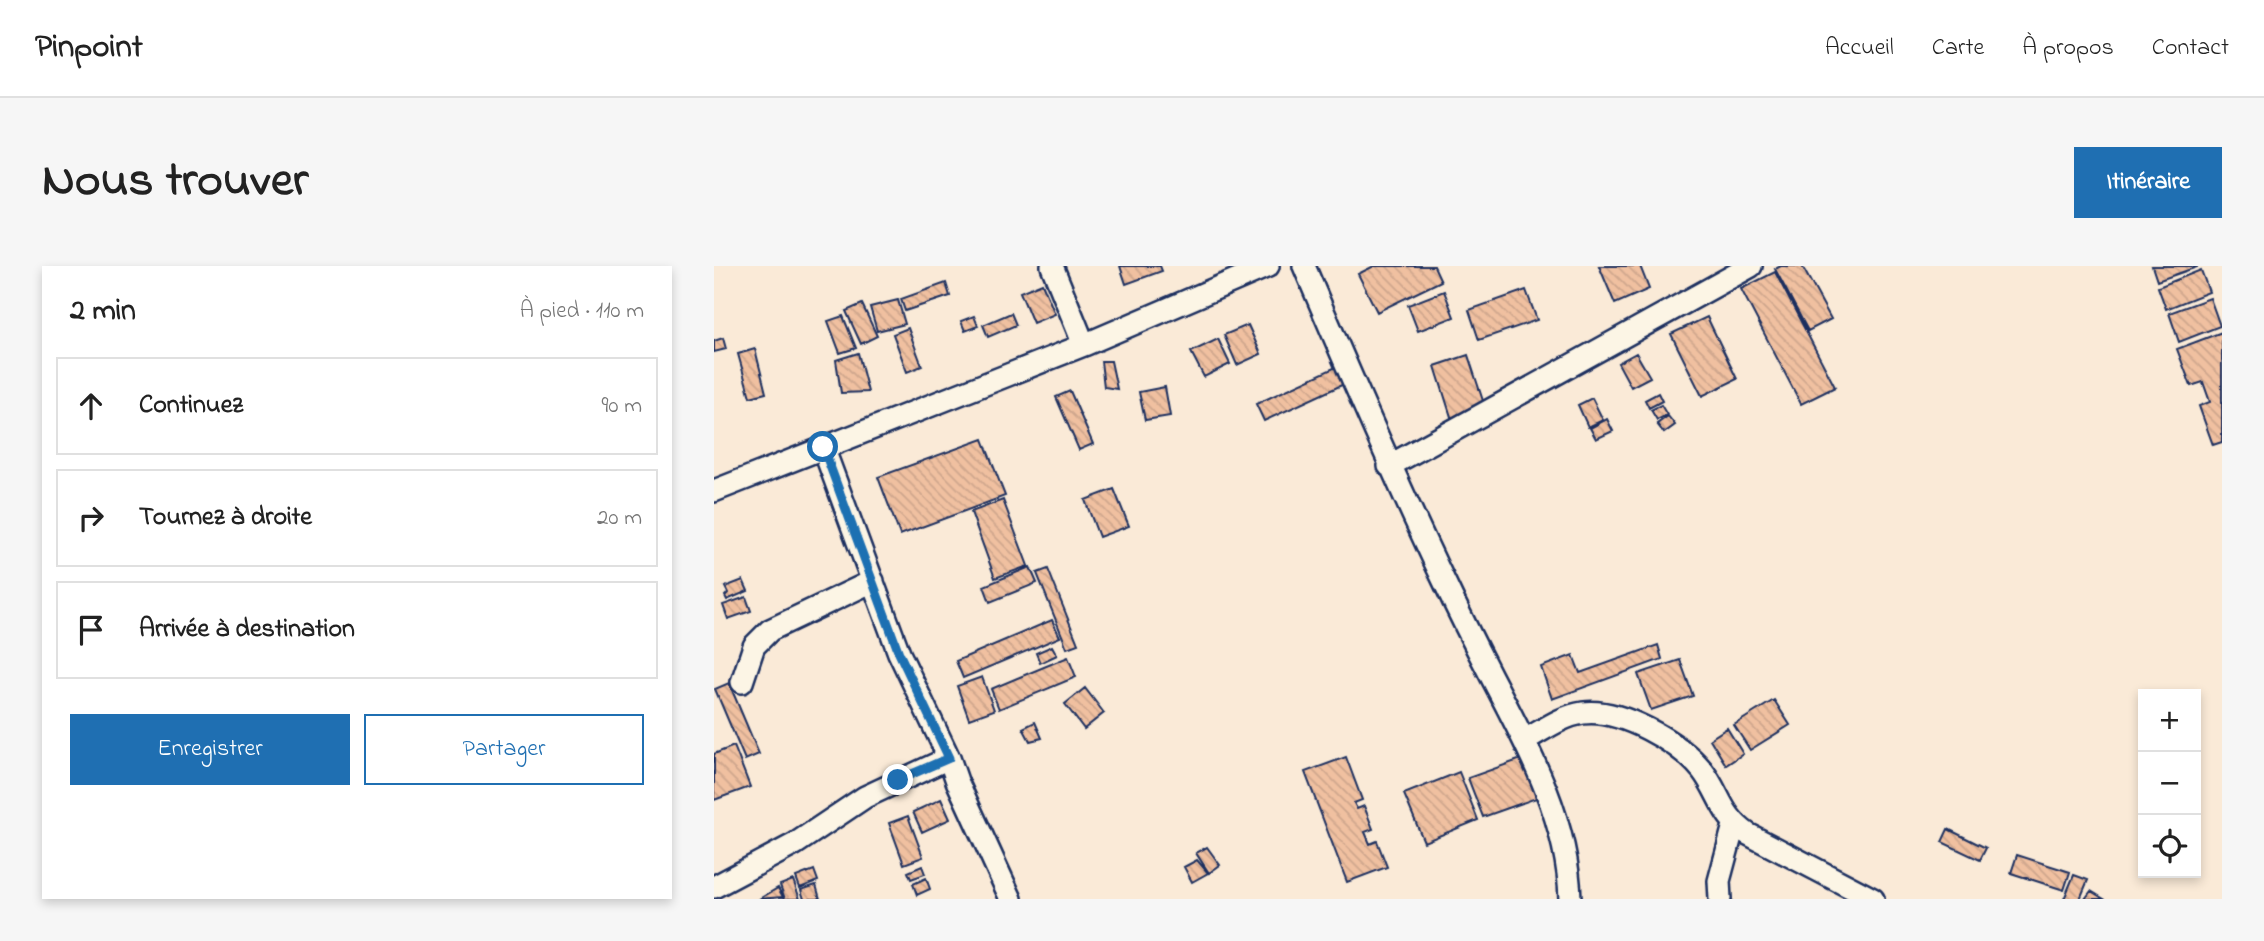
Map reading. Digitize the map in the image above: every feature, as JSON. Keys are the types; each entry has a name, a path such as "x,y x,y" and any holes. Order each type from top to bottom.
{"street":[{"path":"1052,266 1084,345"},
{"path":"714,491 1084,345 1268,266"},
{"path":"1304,266 1389,466 1476,648 1525,740 1548,793 1569,877 1570,899"},
{"path":"1389,466 1751,266"},
{"path":"823,447 899,653 1012,899"},
{"path":"742,681 754,646 770,630 873,581"},
{"path":"1525,740 1567,717 1585,713 1606,713 1654,732 1682,749 1703,772 1734,825 1873,899"},
{"path":"714,887 796,844 865,797 949,758"},
{"path":"1720,899 1719,881 1734,825"}],"building":[{"path":"1120,266 1160,266 1162,271 1126,284"},
{"path":"1374,266 1434,266 1441,281 1377,312 1358,274"},
{"path":"1599,266 1640,266 1649,289 1615,304"},
{"path":"1781,266 1802,266 1831,319 1808,331 1775,269"},
{"path":"2152,266 2197,266 2197,267 2157,281"},
{"path":"2201,270 2209,292 2166,309 2158,287"},
{"path":"1775,272 1835,387 1801,404 1741,289"},
{"path":"946,283 950,296 905,311 901,299"},
{"path":"1042,283 1055,314 1033,323 1020,292"},
{"path":"1526,290 1537,320 1479,340 1469,310"},
{"path":"1444,291 1454,317 1418,331 1408,305"},
{"path":"2210,298 2220,326 2179,342 2169,313"},
{"path":"898,300 905,324 877,331 870,307"},
{"path":"862,304 877,336 861,344 846,311"},
{"path":"1011,313 1016,325 988,337 983,325"},
{"path":"843,316 856,348 840,353 828,321"},
{"path":"974,316 978,326 965,331 961,321"},
{"path":"1707,317 1737,379 1702,396 1671,334"},
{"path":"1248,325 1261,354 1237,365 1224,335"},
{"path":"908,328 922,366 907,372 893,334"},
{"path":"2222,332 2222,442 2213,445 2199,406 2210,402 2203,382 2191,386 2177,349"},
{"path":"723,338 726,349 714,352 714,341"},
{"path":"1218,339 1230,364 1204,377 1191,352"},
{"path":"755,349 766,393 750,397 738,354"},
{"path":"858,353 868,392 841,393 836,360"},
{"path":"1636,353 1650,377 1631,387 1618,363"},
{"path":"1468,355 1486,410 1452,420 1435,366"},
{"path":"1101,361 1111,361 1117,389 1104,387"},
{"path":"1336,367 1344,384 1264,421 1256,404"},
{"path":"1165,387 1170,416 1145,420 1139,392"},
{"path":"1070,391 1093,444 1079,450 1056,397"},
{"path":"1658,393 1662,401 1649,408 1645,400"},
{"path":"1592,398 1603,420 1588,427 1578,405"},
{"path":"1661,405 1667,415 1657,420 1651,410"},
{"path":"1668,416 1675,425 1664,433 1657,424"},
{"path":"1607,419 1613,431 1596,439 1590,428"},
{"path":"983,439 1005,496 900,535 878,477"},
{"path":"1114,489 1129,526 1099,537 1085,500"},
{"path":"1003,500 1028,566 995,578 971,512"},
{"path":"1030,567 1037,583 990,602 984,586"},
{"path":"1048,569 1078,644 1067,648 1037,573"},
{"path":"743,580 748,591 727,600 725,587"},
{"path":"746,597 751,611 728,619 723,605"},
{"path":"1052,620 1060,637 963,678 956,661"},
{"path":"1658,645 1662,659 1552,699 1541,667 1573,655 1580,673"},
{"path":"1052,646 1057,655 1040,663 1036,653"},
{"path":"1068,657 1076,677 999,709 991,689"},
{"path":"1680,660 1693,696 1651,710 1638,674"},
{"path":"982,677 994,710 969,719 957,686"},
{"path":"729,683 759,754 745,760 715,689"},
{"path":"1085,688 1104,713 1084,729 1065,704"},
{"path":"1774,700 1790,725 1750,750 1734,725"},
{"path":"1035,722 1042,738 1030,741 1023,728"},
{"path":"1727,728 1743,754 1726,765 1710,739"},
{"path":"734,746 750,787 714,800 714,754"},
{"path":"1346,757 1362,800 1354,803 1357,809 1364,806 1373,829 1365,832 1370,844 1377,841 1387,867 1347,882 1305,772"},
{"path":"1527,757 1542,796 1483,817 1468,778"},
{"path":"1459,772 1478,820 1424,842 1404,794"},
{"path":"941,799 950,819 922,832 913,812"},
{"path":"908,816 923,857 904,864 889,823"},
{"path":"1948,829 1986,848 1980,860 1942,842"},
{"path":"1207,847 1220,865 1209,873 1196,853"},
{"path":"2017,855 2070,872 2064,890 2011,873"},
{"path":"1197,860 1208,873 1192,882 1184,867"},
{"path":"922,866 925,874 911,879 908,872"},
{"path":"814,870 818,881 800,888 796,877"},
{"path":"2074,875 2088,880 2080,899 2064,899"},
{"path":"926,878 930,889 917,895 913,884"},
{"path":"793,880 800,899 785,899 780,885"},
{"path":"816,885 820,899 804,899 801,890"},
{"path":"778,888 783,897 759,899"},
{"path":"2091,891 2104,899 2085,899"}],"route":[{"path":"823,447 899,653 949,758 898,780"}]}
